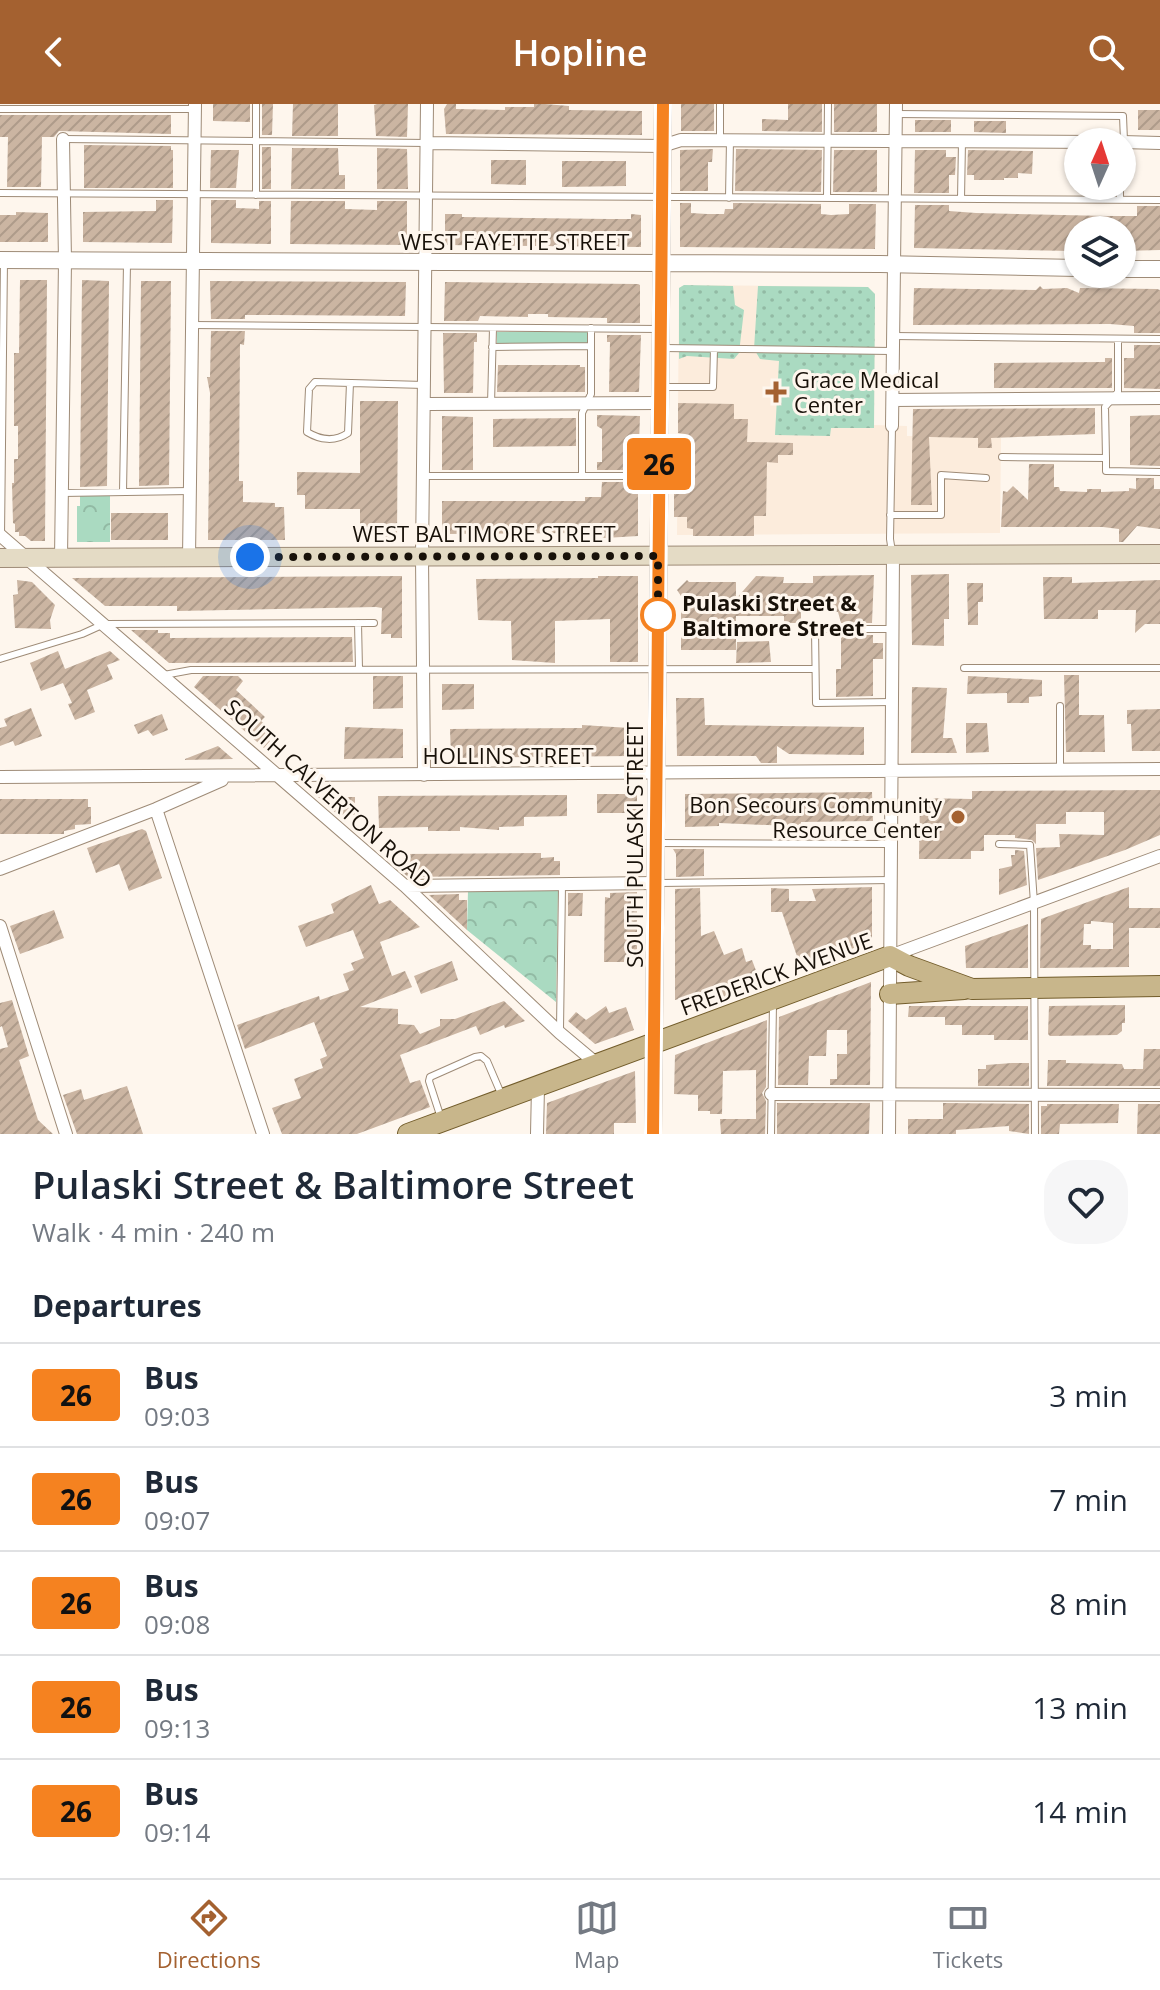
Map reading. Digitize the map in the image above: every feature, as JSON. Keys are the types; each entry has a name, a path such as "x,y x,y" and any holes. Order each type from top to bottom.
{"main road":[{"name":"WEST BALTIMORE STREET","path":"0,558 1160,554"},
{"path":"890,956 972,989"},
{"name":"FREDERICK AVENUE","path":"417,1133 890,956"},
{"path":"890,994 972,989 1160,986"}],"street":[{"path":"424,775 422,557 427,104"},
{"name":"SOUTH PULASKI STREET","path":"653,1134 658,556 664,487 658,439 663,104"},
{"path":"189,558 194,107"},
{"path":"892,426 896,109"},
{"path":"61,558 65,261 63,139"},
{"path":"427,143 662,146 681,140 1064,142"},
{"path":"1136,142 1160,143"},
{"name":"WEST FAYETTE STREET","path":"2,260 894,264 1064,268"},
{"path":"1136,269 1160,269"},
{"path":"424,404 587,403 659,395"},
{"path":"893,400 1160,398"},
{"name":"SOUTH CALVERTON ROAD","path":"0,535 405,886 560,1033 597,1064"},
{"path":"889,1134 893,555"},
{"name":"HOLLINS STREET","path":"0,777 1160,769"},
{"path":"0,869 156,809 229,777"},
{"path":"156,809 263,1134"},
{"name":"FREDERICK AVENUE","path":"890,956 1160,856"},
{"path":"405,886 655,883"},
{"path":"0,926 66,1134"},
{"path":"537,1134 538,1087"},
{"path":"771,1094 1160,1095"}],"lane":[{"path":"256,104 256,195"},
{"path":"720,104 729,198"},
{"path":"827,198 828,104"},
{"path":"0,109 194,107"},
{"path":"896,109 1123,116 1123,128"},
{"path":"63,139 427,143"},
{"path":"961,199 962,141"},
{"path":"0,193 1064,200"},
{"path":"1136,200 1160,200"},
{"path":"0,535 2,260"},
{"path":"123,492 127,261"},
{"path":"192,325 659,329"},
{"path":"491,404 493,328"},
{"path":"582,476 582,413 591,394 591,328"},
{"path":"894,336 1160,339"},
{"path":"1118,339 1118,392 1105,407 1106,471 1160,472"},
{"path":"492,347 591,346"},
{"path":"659,348 893,351"},
{"path":"659,395 713,387 714,349"},
{"path":"350,383 348,433 341,438 327,439 307,432 309,389 315,382 424,385"},
{"path":"892,426 890,515 893,555"},
{"path":"658,439 681,439 684,444"},
{"path":"1002,457 1106,458"},
{"path":"890,515 941,515 941,475 986,478"},
{"path":"423,476 582,476 664,487"},
{"path":"62,493 190,491"},
{"path":"358,623 359,669"},
{"path":"0,659 82,634 104,624 374,623"},
{"path":"892,629 815,629 816,703 892,702"},
{"path":"964,668 1160,668"},
{"path":"164,675 191,670 815,669"},
{"path":"1060,706 1060,770"},
{"path":"656,843 891,844"},
{"path":"999,844 1030,845 1034,903 1035,1134"},
{"path":"655,883 891,880"},
{"path":"560,1033 562,884"},
{"path":"771,1134 773,999"},
{"path":"442,1122 430,1077 475,1057 481,1056 487,1061 503,1099"}],"shaded area":[{"name":"Grace Medical Center","path":"684,285 868,287 875,294 874,425 907,426 907,436 1001,438 1000,533 677,535 679,288"}],"green space":[{"path":"684,285 733,286 735,305 744,310 739,353 734,359 687,356 679,359 679,288"},
{"path":"758,286 868,287 875,294 874,428 831,428 830,436 775,435 779,361 760,359 754,349"},
{"path":"497,332 588,332 588,343 497,343"},
{"path":"80,496 110,496 110,542 77,542"},
{"path":"468,891 558,891 556,1002 467,930"}],"building":[{"path":"213,104 250,104 250,122 213,121"},
{"path":"262,104 273,104 272,135 262,135"},
{"path":"293,104 338,104 338,136 292,136"},
{"path":"408,104 407,137 376,136 374,105"},
{"path":"447,104 456,104 456,109 505,110 505,107 545,104 569,106 569,110 642,111 642,135 446,134 444,109"},
{"path":"681,104 714,104 714,131 681,131"},
{"path":"788,104 822,104 822,132 762,131 762,119 788,120"},
{"path":"834,104 877,104 877,132 834,132"},
{"path":"1138,110 1160,110 1160,130 1138,130"},
{"path":"0,115 171,115 171,134 59,131 54,137 42,137 41,187 7,187 8,137 0,137"},
{"path":"915,120 951,120 951,132 915,132"},
{"path":"974,121 1006,121 1006,133 974,132"},
{"path":"84,145 171,146 173,188 84,188"},
{"path":"262,147 271,147 271,189 262,189"},
{"path":"292,148 338,148 339,175 345,175 345,189 291,189"},
{"path":"377,148 407,149 408,189 377,189"},
{"path":"713,149 712,162 708,162 708,191 680,191 680,150"},
{"path":"736,149 822,150 821,192 735,191"},
{"path":"211,150 239,150 236,188 210,188"},
{"path":"834,150 877,150 877,192 833,192"},
{"path":"915,150 946,150 946,157 956,157 955,175 949,175 949,193 914,193"},
{"path":"968,150 1033,151 1032,174 1018,173 1018,178 1004,180 974,180 974,175 967,175"},
{"path":"491,160 526,160 526,185 491,184"},
{"path":"562,161 626,161 626,186 562,187"},
{"path":"156,200 173,200 172,243 83,242 83,212 156,211"},
{"path":"211,200 236,200 236,208 259,209 259,201 271,201 271,244 211,243"},
{"path":"291,201 345,201 345,209 377,210 377,201 407,201 407,245 290,244"},
{"path":"680,203 691,203 691,213 707,214 724,214 725,209 733,209 733,203 821,204 821,214 831,215 849,214 849,204 876,204 875,249 680,247"},
{"path":"915,205 949,205 949,211 976,213 1108,216 1064,216 1064,251 914,248"},
{"path":"1137,206 1160,206 1160,250 1136,251"},
{"path":"16,212 48,213 48,242 0,242 0,215 16,215"},
{"path":"445,214 462,214 462,217 609,219 631,219 631,214 641,215 641,247 445,245"},
{"path":"20,280 47,280 45,541 31,541 19,536 13,523 12,483 14,459 18,459 18,426 14,426 14,353 19,353"},
{"path":"82,280 109,281 107,486 80,487"},
{"path":"141,281 171,281 169,485 139,486"},
{"path":"210,281 406,282 405,316 245,315 245,319 211,319"},
{"path":"445,282 638,284 640,323 607,323 607,318 548,317 548,314 528,314 528,317 480,316 478,321 444,321"},
{"path":"1040,286 1043,289 1067,288 1079,293 1080,288 1160,290 1160,333 1134,333 1134,326 1110,324 913,325 914,288 1036,290"},
{"path":"211,331 245,331 244,345 240,344 239,481 243,481 243,502 275,503 275,507 284,507 285,540 208,540 210,393 207,377 210,377"},
{"path":"443,333 477,333 473,393 444,393"},
{"path":"607,335 641,335 639,392 609,392 610,342 607,342"},
{"path":"1134,345 1160,345 1160,389 1124,388 1124,358 1134,358"},
{"path":"1105,358 1112,358 1112,388 994,388 994,363 1105,362"},
{"path":"498,365 580,365 585,367 585,392 497,392"},
{"path":"360,401 398,401 397,538 360,538 360,509 305,509 305,495 297,495 297,472 360,473"},
{"path":"678,403 734,404 734,419 748,419 747,442 793,443 793,455 778,455 778,463 767,462 766,516 754,516 754,536 693,536 693,529 687,528 687,517 674,517 674,445 683,450 690,445 685,434 678,433"},
{"path":"1095,408 1095,434 991,438 992,448 978,448 978,438 929,437 932,505 911,505 913,409"},
{"path":"597,415 640,416 639,444 632,444 639,454 639,470 597,470 597,462 602,462 602,429 597,426"},
{"path":"1160,415 1160,466 1130,465 1130,416"},
{"path":"442,416 473,417 473,470 442,470"},
{"path":"576,418 576,446 493,447 493,419"},
{"path":"1029,464 1054,464 1054,487 1059,487 1060,491 1129,491 1129,488 1136,489 1136,478 1154,478 1154,489 1160,489 1160,529 1137,526 1123,542 1119,542 1119,529 1001,527 1003,491 1007,492 1013,486 1028,500"},
{"path":"602,482 638,482 638,536 442,534 442,501 585,501 585,497 601,497"},
{"path":"111,513 168,513 168,540 111,540"},
{"path":"949,574 949,619 944,619 944,646 912,645 911,575"},
{"path":"874,575 872,623 841,623 838,612 828,611 801,611 801,623 784,623 784,616 736,616 736,650 681,650 681,596 677,590 687,580 736,582 736,599 756,576 784,577 783,583 813,583 813,576"},
{"path":"402,576 402,638 381,634 382,608 177,611 177,606 105,606 72,578"},
{"path":"638,576 638,662 610,662 610,619 555,621 555,663 512,660 511,621 478,620 476,579"},
{"path":"1043,577 1072,577 1072,583 1160,580 1160,624 1145,624 1135,633 1136,610 1098,610 1098,619 1044,619"},
{"path":"17,580 32,582 55,605 50,620 51,629 15,628 13,595 18,594"},
{"path":"967,583 983,583 983,602 978,602 978,625 968,625"},
{"path":"131,630 158,630 158,633 170,633 170,638 352,637 353,662 169,663"},
{"path":"841,635 873,635 873,643 883,643 883,659 873,659 873,696 836,697 836,669 841,669"},
{"path":"769,641 771,662 736,663 737,642"},
{"path":"58,651 65,669 110,651 120,660 107,665 113,679 87,690 95,712 75,720 63,683 41,691 30,663"},
{"path":"1064,675 1079,675 1079,715 1104,715 1105,752 1066,752"},
{"path":"203,676 238,676 243,681 236,690 265,717 261,721 268,727 266,738 270,741 264,748 194,687"},
{"path":"373,676 403,676 403,708 373,709"},
{"path":"968,676 1042,680 1042,696 1029,697 1029,703 1007,703 1007,693 967,694"},
{"path":"442,684 474,684 474,709 442,710"},
{"path":"912,687 947,688 943,738 952,738 957,753 911,753"},
{"path":"676,698 704,698 705,725 864,727 864,755 789,754 777,746 777,763 761,763 756,756 677,756"},
{"path":"31,708 42,736 15,746 13,741 0,746 0,728 7,726 4,719"},
{"path":"1160,709 1160,751 1132,751 1127,710"},
{"path":"162,714 168,730 153,736 148,730 138,734 134,725"},
{"path":"966,723 987,723 989,752 966,753"},
{"path":"582,725 630,728 630,756 451,758 450,729 582,728"},
{"path":"345,727 403,729 403,758 344,759"},
{"path":"218,746 233,759 185,760 185,759"},
{"path":"1160,790 1160,835 1038,880 1036,848 1060,847 1059,834 1104,835 1104,812 1066,812 1066,824 1036,824 1036,844 1032,840 1015,838 1015,835 984,835 984,851 971,851 971,859 919,859 920,798 972,799 972,791"},
{"path":"872,792 873,821 801,822 801,825 789,826 719,823 719,826 685,827 685,794"},
{"path":"597,794 637,794 637,813 597,813"},
{"path":"567,795 567,816 524,817 524,826 499,827 499,830 460,827 460,831 428,831 428,827 379,828 378,796"},
{"path":"318,797 355,797 355,815 338,815"},
{"path":"0,799 88,799 91,824 75,825 75,829 64,831 64,834 0,834"},
{"path":"142,829 146,831 162,878 129,891 119,864 96,873 87,848"},
{"path":"673,849 704,849 704,876 676,877 676,854"},
{"path":"1015,850 1024,851 1027,885 999,895 999,869 1012,866 1011,855 1015,855"},
{"path":"541,853 541,858 554,857 554,861 560,861 560,875 408,877 396,866 405,867 403,854"},
{"path":"371,885 379,904 390,900 420,927 380,942 392,976 405,971 412,987 360,1007 398,1009 398,1024 414,1025 420,1034 440,1026 440,1019 455,1019 504,1001 525,1021 505,1028 504,1025 480,1035 476,1026 400,1055 410,1083 420,1080 430,1107 357,1134 282,1134 272,1108 301,1098 294,1079 323,1068 320,1059 327,1056 314,1022 245,1049 237,1025 319,996 320,1000 349,990 343,974 354,970 351,963 364,958 353,930 306,947 298,926 334,913 331,904"},
{"path":"872,887 872,941 846,951 843,944 816,955 819,962 801,968 782,912 771,912 771,888 789,889 789,901 816,901 812,889"},
{"path":"1129,887 1129,908 1160,908 1160,928 1129,928 1129,967 1040,968 1041,919","holes":["1091,921 1113,923 1113,949 1091,949 1091,945 1083,945 1084,924 1091,924"]},
{"path":"700,888 701,936 714,931 724,955 742,948 746,962 752,960 761,984 690,1010 686,997 675,1000 675,889"},
{"path":"637,892 637,962 604,962 605,897 610,898 610,893"},
{"path":"568,893 583,893 582,916 568,916"},
{"path":"459,894 459,900 467,900 467,930 429,895"},
{"path":"54,910 64,938 20,954 10,926"},
{"path":"1028,924 1028,968 966,968 965,946"},
{"path":"452,961 458,980 421,994 414,976"},
{"path":"871,982 870,1085 830,1085 830,1079 837,1079 837,1054 847,1054 847,1030 827,1030 826,1056 809,1056 808,1085 778,1085 779,1017"},
{"path":"12,1000 29,1056 19,1060 38,1120 53,1134 0,1134 0,1049 8,1047 0,1027 0,1003"},
{"path":"1125,1005 1125,1023 1122,1023 1122,1031 1117,1035 1048,1034 1049,1006"},
{"path":"606,1006 609,1013 626,1007 634,1030 595,1044 568,1021 576,1012 586,1020"},
{"path":"909,1006 1028,1006 1028,1040 994,1040 994,1035 962,1035 962,1025 945,1025 945,1017 908,1017"},
{"path":"767,1020 766,1087 762,1093 766,1101 765,1134 721,1134 720,1119 756,1119 756,1070 723,1071 722,1114 710,1114 710,1111 698,1111 698,1095 674,1094 675,1055"},
{"path":"1144,1049 1160,1049 1160,1086 1047,1086 1048,1060 1122,1064 1124,1069 1143,1069"},
{"path":"1029,1063 1029,1086 978,1086 978,1069 986,1069 986,1065"},
{"path":"635,1071 636,1123 614,1123 614,1134 546,1134 547,1103"},
{"path":"127,1086 143,1134 77,1134 63,1095 81,1089 84,1100"},
{"path":"777,1103 870,1103 869,1134 777,1134"},
{"path":"943,1103 1029,1104 1029,1134 1009,1131 1009,1126 956,1130 956,1134 908,1134 908,1119 943,1119"},
{"path":"1119,1104 1118,1123 1060,1124 1059,1134 1041,1134 1041,1106"},
{"path":"1138,1104 1160,1104 1160,1134 1137,1134"}],"bus line":[{"name":"26","path":"653,1134 663,104"}],"place":[{"name":"Grace Medical Center","path":"776,392"},
{"name":"Pulaski Street & Baltimore Street","path":"658,615"},
{"name":"Bon Secours Community Resource Center","path":"958,817"}],"route":[{"path":"250,557 658,556 658,620 658,615"}]}
